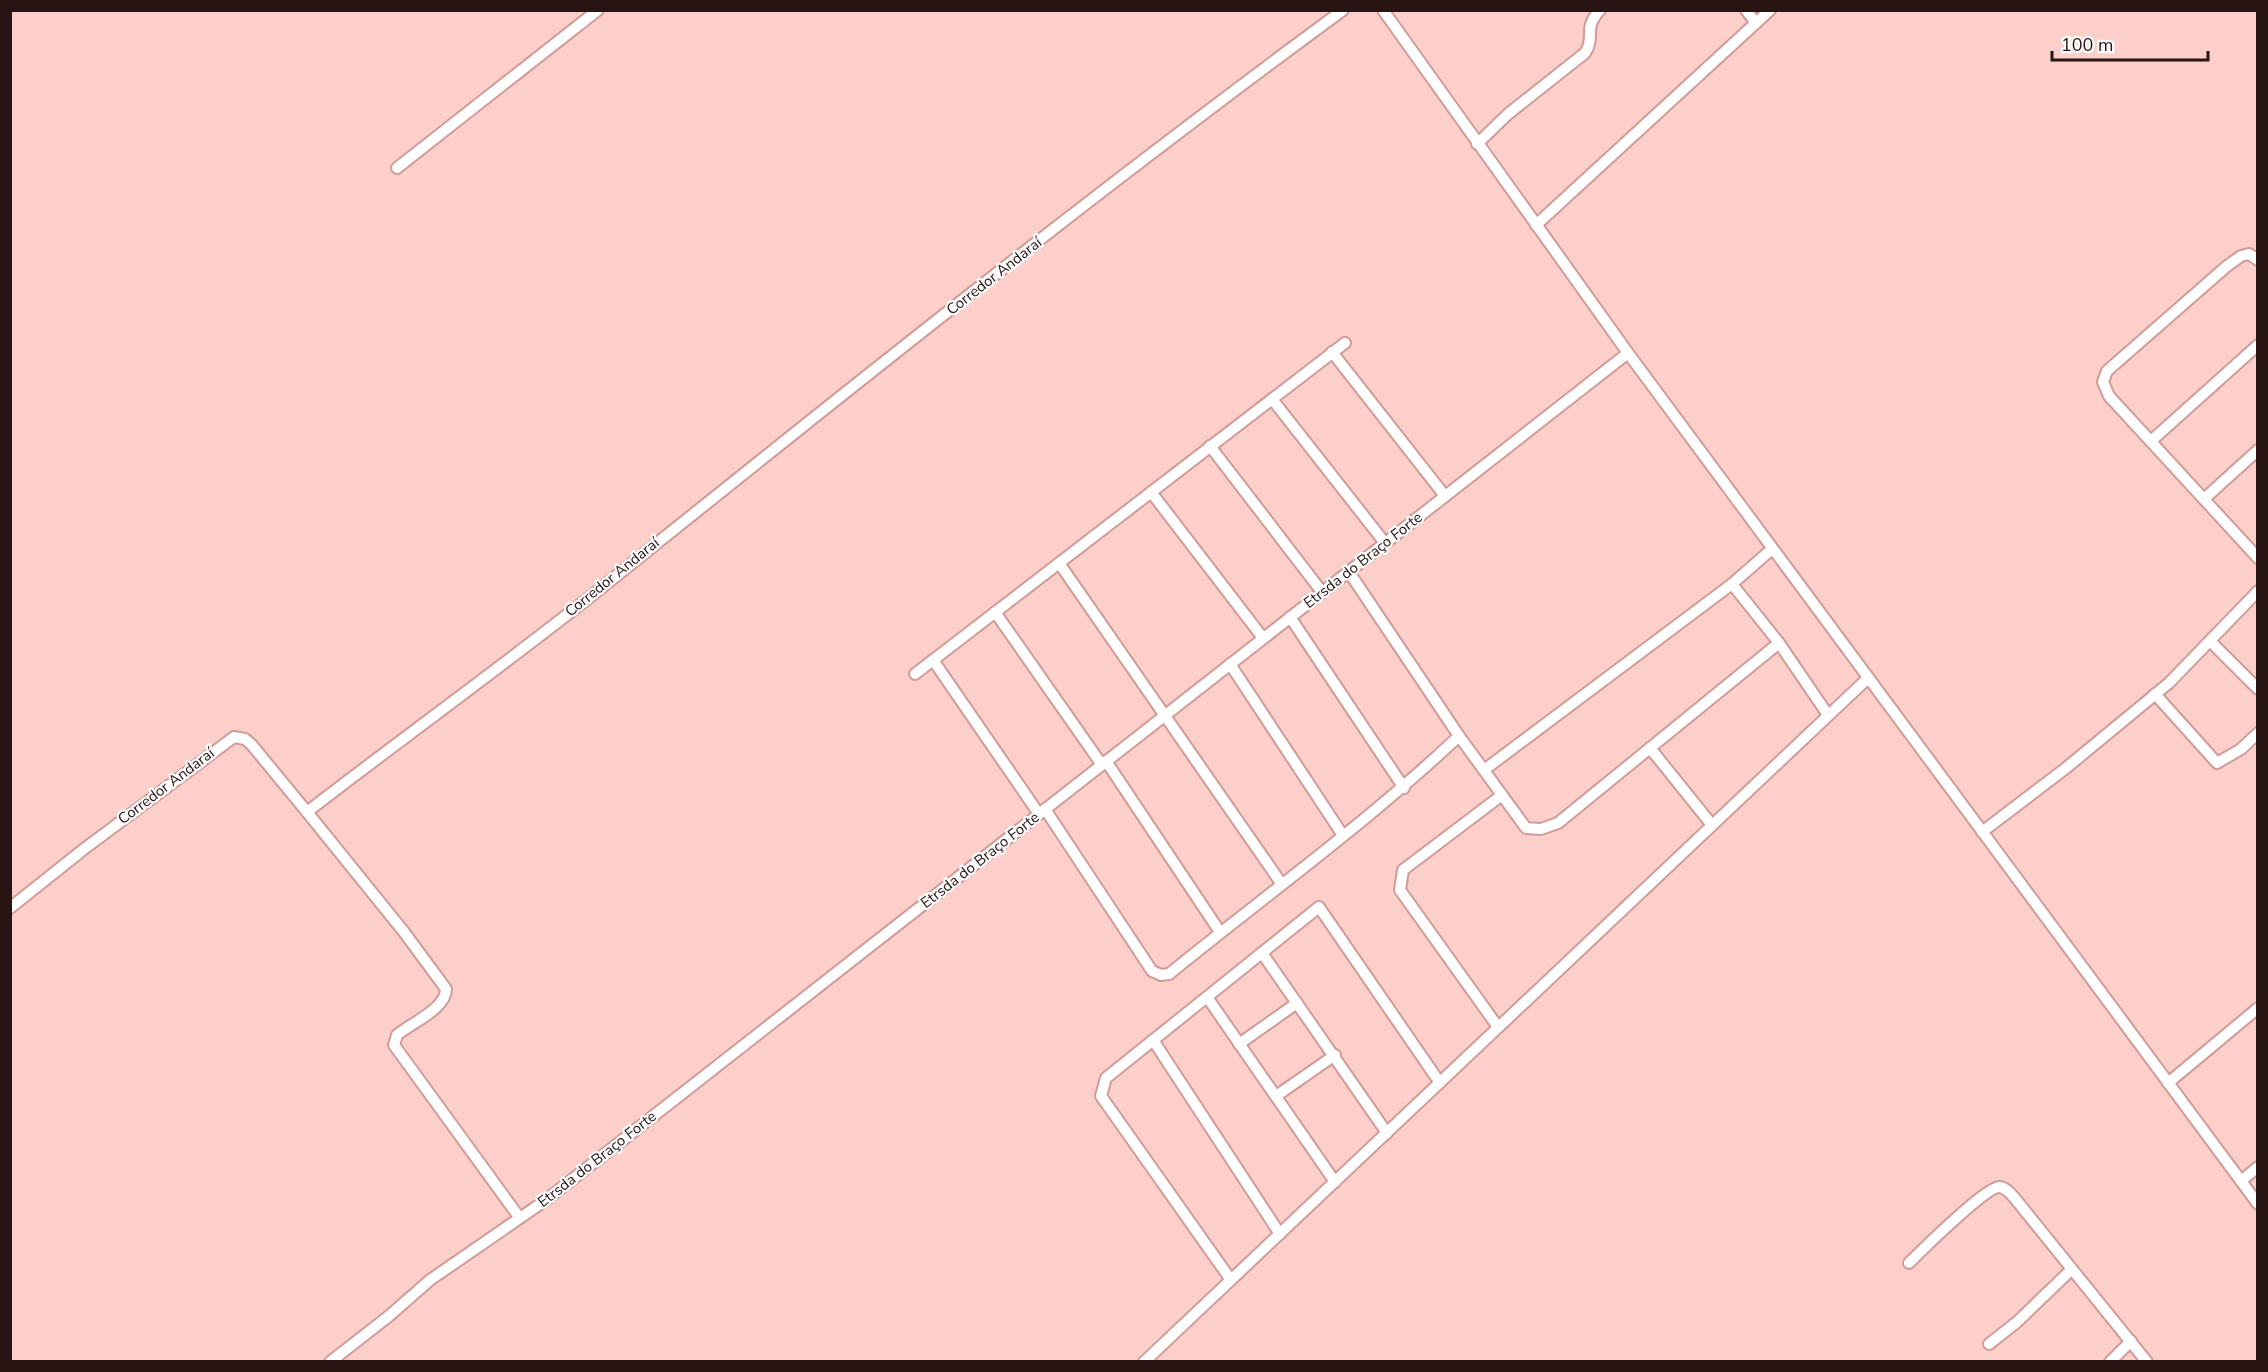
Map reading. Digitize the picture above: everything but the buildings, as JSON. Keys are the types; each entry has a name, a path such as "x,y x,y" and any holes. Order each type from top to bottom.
{"street":[{"path":"397,168 598,10"},
{"name":"Corredor Andaraí","path":"10,908 102,834 234,737 244,739 251,744 307,812 598,590 693,512 1222,100 1342,10"},
{"path":"1383,10 1628,353 2258,1204"},
{"path":"1477,144 1509,114 1585,53 1590,43 1589,26 1600,10"},
{"path":"1746,10 1756,23"},
{"path":"1536,225 1770,10"},
{"path":"2258,260 2249,254 2241,256 2227,266 2107,371 2103,382 2109,396 2258,558"},
{"path":"915,674 1344,343"},
{"path":"2151,441 2258,345"},
{"path":"1332,352 1445,496"},
{"name":"Etrsda do Braço Forte","path":"330,1362 389,1316 430,1280 546,1200 1628,353"},
{"path":"1272,399 1385,543"},
{"path":"1210,446 1322,592"},
{"path":"2204,500 2258,450"},
{"path":"1151,492 1263,639"},
{"path":"1484,770 1732,584 1772,549"},
{"path":"1059,563 1281,883"},
{"path":"1349,572 1459,736 1526,828 1541,829 1558,823 1779,643"},
{"path":"1732,584 1779,643 1828,715"},
{"path":"1982,832 2067,768 2155,694 2258,591"},
{"path":"995,612 1104,763 1220,932"},
{"path":"1290,617 1404,788"},
{"path":"2210,641 2258,689"},
{"path":"933,660 1152,971 1161,975 1169,974 1342,834 1404,788 1459,736"},
{"path":"1230,664 1342,834"},
{"path":"1144,1362 1867,678"},
{"path":"2155,694 2217,763 2241,749 2258,733"},
{"path":"1650,748 1712,825"},
{"path":"1498,1027 1400,890 1403,870 1502,795"},
{"path":"307,812 397,923 446,989 446,995 436,1007 397,1035 394,1045 519,1217"},
{"path":"1231,1280 1101,1096 1106,1078 1319,907 1440,1083"},
{"path":"1262,953 1387,1133"},
{"path":"1207,997 1335,1182"},
{"path":"1239,1044 1297,1003"},
{"path":"2168,1083 2258,1008"},
{"path":"1153,1040 1280,1234"},
{"path":"1276,1096 1335,1055"},
{"path":"2241,1181 2258,1167"},
{"path":"1909,1263 1982,1196 1997,1186 2003,1187 2017,1201 2147,1362"},
{"path":"1989,1344 2017,1322 2071,1270"},
{"path":"2110,1362 2132,1341"}]}
